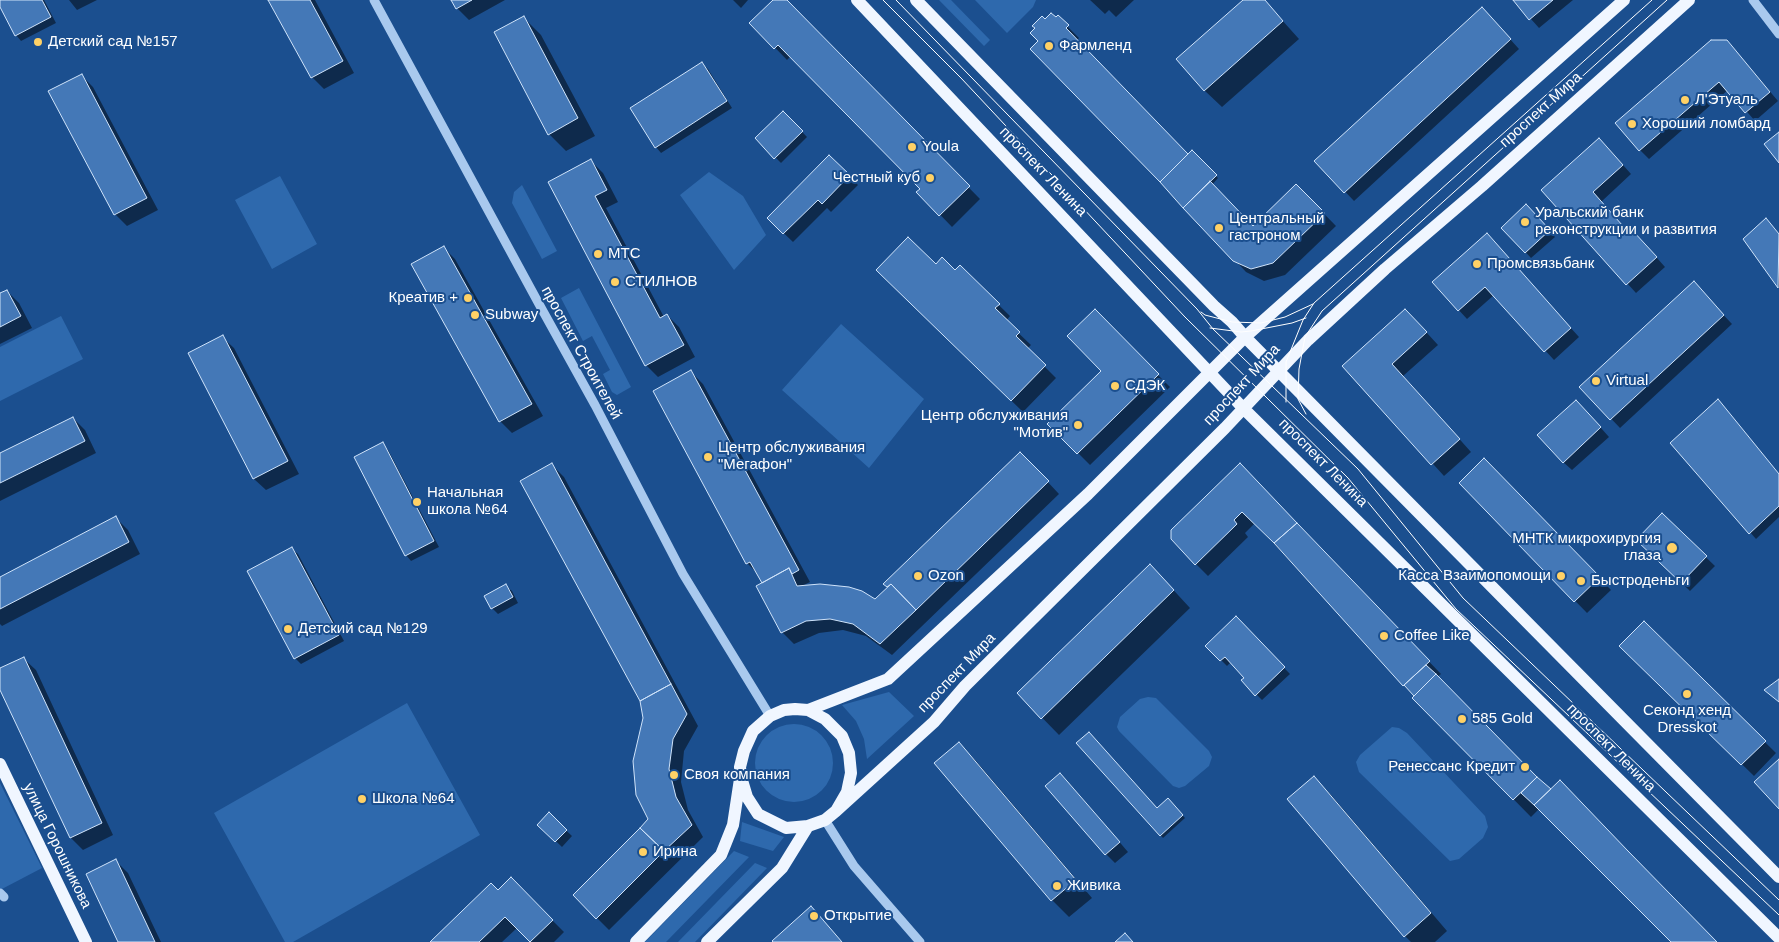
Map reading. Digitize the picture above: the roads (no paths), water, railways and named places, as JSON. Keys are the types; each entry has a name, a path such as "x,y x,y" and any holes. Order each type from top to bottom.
{"main road":[{"name":"проспект Ленина","path":"857,0 1244,409 1779,938"},
{"name":"проспект Ленина","path":"916,0 1214,306 1232,322 1779,877"},
{"name":"проспект Мира","path":"808,710 888,679 1088,494 1245,337 1624,0"},
{"name":"проспект Мира","path":"836,811 934,722 965,686 1244,409 1278,370 1308,340 1385,269 1482,186 1689,0"},
{"path":"784,710 808,710 825,719 842,736 849,753 852,773 847,792 836,811 825,820 808,826 786,828 758,814 748,797 741,777 740,767 744,751 753,732 770,716 784,710"},
{"name":"улица Горошникова","path":"0,764 86,942"},
{"path":"636,942 721,855 733,824 741,777"},
{"path":"707,942 782,868 808,826"}],"street":[{"name":"проспект Строителей","path":"374,0 538,304 595,404 683,574 770,716"},
{"path":"1753,0 1779,34"},
{"path":"825,820 854,866 920,942"}],"tram line":[{"path":"883,0 961,78 1185,317 1348,478 1456,609 1779,915"},
{"path":"896,0 1197,309 1213,329 1358,469 1463,598 1779,900"},
{"path":"1286,402 1286,362 1303,320 1314,303 1652,0"},
{"path":"1306,414 1298,399 1299,369 1305,337 1322,311 1667,0"},
{"path":"1201,312 1205,315 1232,322 1261,323 1285,317 1313,304"},
{"path":"1210,328 1241,332 1251,331 1292,323 1306,318"}],"place":[{"name":"Детский сад №157","path":"38,42"},
{"name":"Фармленд","path":"1049,46"},
{"name":"Л'Этуаль","path":"1685,100"},
{"name":"Хороший ломбард","path":"1632,124"},
{"name":"Youla","path":"912,147"},
{"name":"Честный куб","path":"930,178"},
{"name":"Уральский банк реконструкции и развития","path":"1525,222"},
{"name":"Центральный гастроном","path":"1219,228"},
{"name":"МТС","path":"598,254"},
{"name":"Промсвязьбанк","path":"1477,264"},
{"name":"СТИЛНОВ","path":"615,282"},
{"name":"Креатив +","path":"468,298"},
{"name":"Subway","path":"475,315"},
{"name":"Virtual","path":"1596,381"},
{"name":"СДЭК","path":"1115,386"},
{"name":"Центр обслуживания \"Мотив\"","path":"1078,425"},
{"name":"Центр обслуживания \"Мегафон\"","path":"708,457"},
{"name":"Начальная школа №64","path":"417,502"},
{"name":"МНТК микрохирургия глаза","path":"1672,548"},
{"name":"Ozon","path":"918,576"},
{"name":"Касса Взаимопомощи","path":"1561,576"},
{"name":"Быстроденьги","path":"1581,581"},
{"name":"Детский сад №129","path":"288,629"},
{"name":"Coffee Like","path":"1384,636"},
{"name":"Секонд хенд Dresskot","path":"1687,694"},
{"name":"585 Gold","path":"1462,719"},
{"name":"Ренессанс Кредит","path":"1525,767"},
{"name":"Своя компания","path":"674,775"},
{"name":"Школа №64","path":"362,799"},
{"name":"Ирина","path":"643,852"},
{"name":"Живика","path":"1057,886"},
{"name":"Открытие","path":"814,916"}]}
